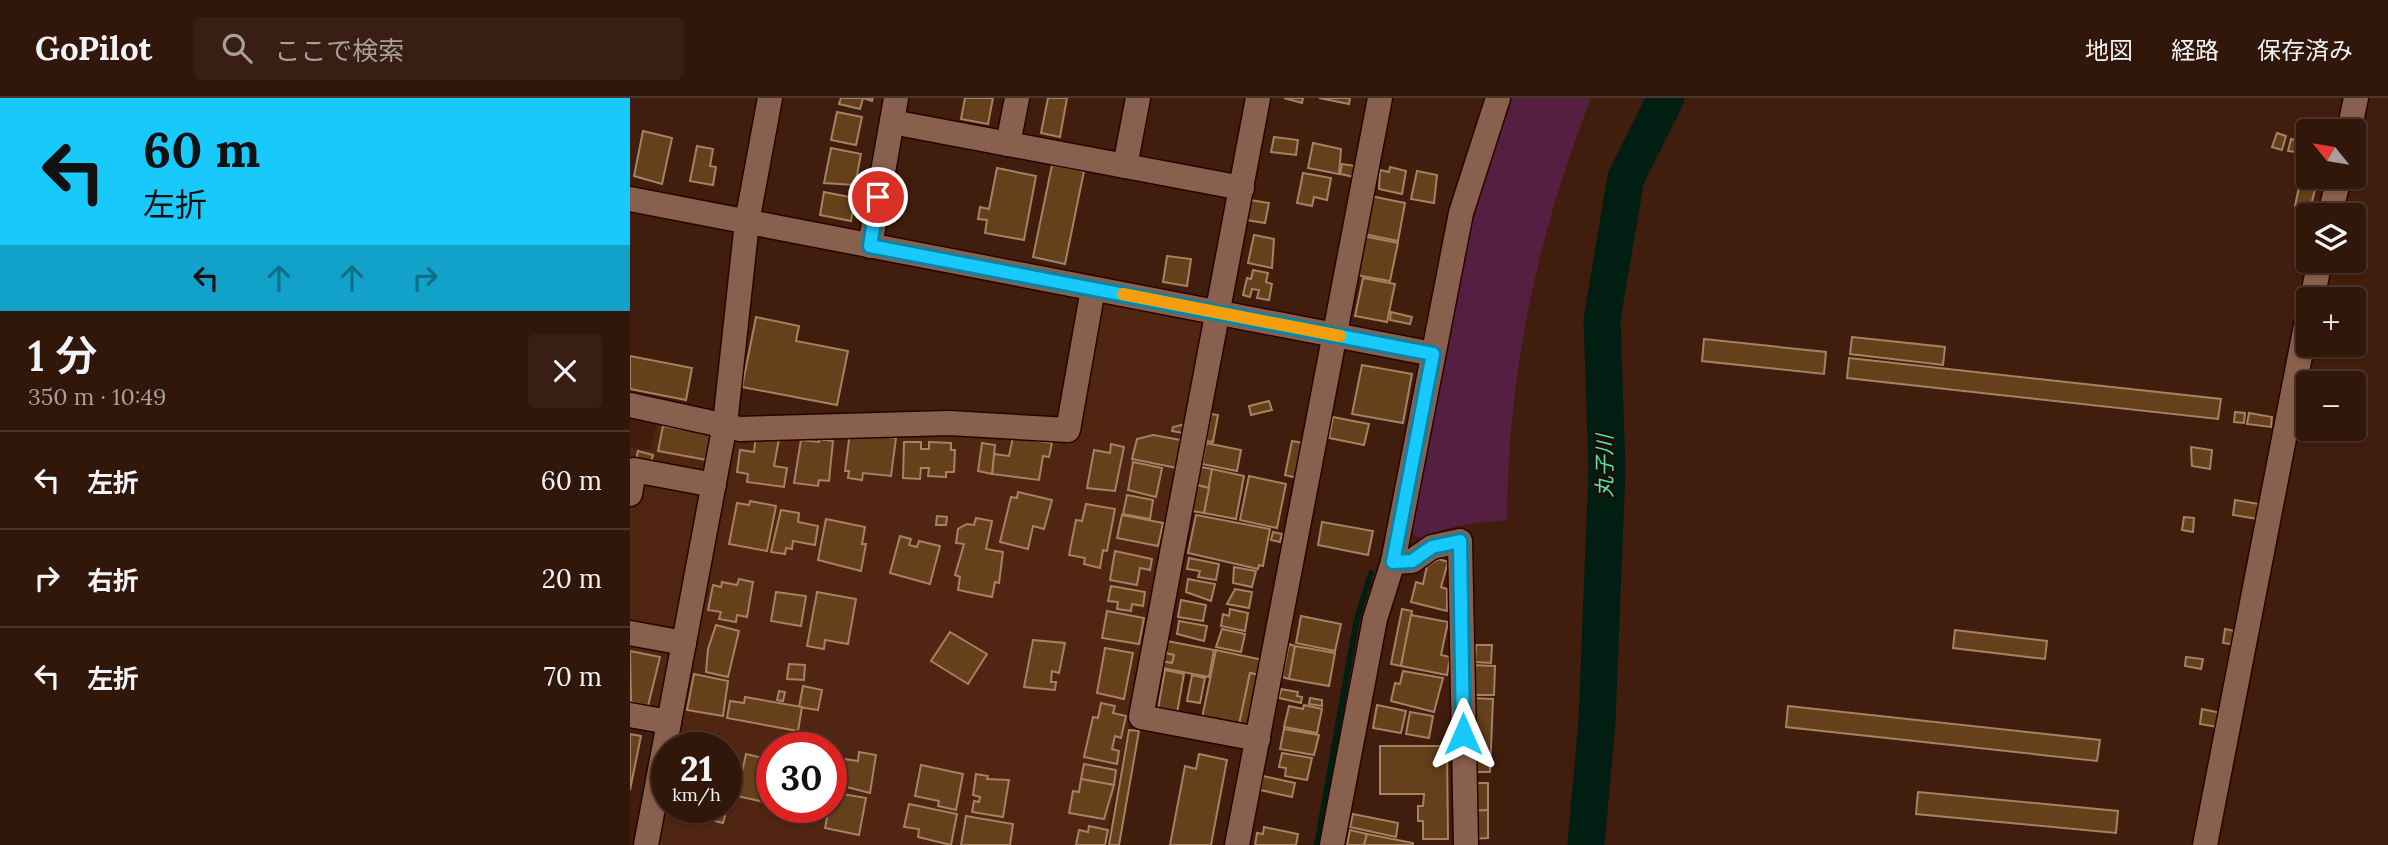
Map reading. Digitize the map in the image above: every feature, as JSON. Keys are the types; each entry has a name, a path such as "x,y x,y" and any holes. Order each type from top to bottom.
{"street":[{"path":"646,845 725,424 747,222 771,98"},
{"path":"1008,144 1017,98"},
{"path":"1125,166 1138,98"},
{"path":"1258,98 1141,717 1258,739"},
{"path":"1237,845 1380,98"},
{"path":"1332,845 1375,619 1393,562 1461,213 1498,98"},
{"path":"2351,119 2356,98"},
{"path":"870,246 894,110 1008,144 1242,188"},
{"path":"630,199 1433,354"},
{"path":"630,405 740,429 950,423 1068,430 1093,289"},
{"path":"2205,845 2300,357"},
{"path":"630,494 634,470 714,485"},
{"path":"1393,562 1412,561 1432,547 1460,541 1466,845"},
{"path":"630,633 684,643"},
{"path":"630,715 669,722"}],"shaded area":[{"path":"1510,98 1591,98 1555,202 1529,305 1513,411 1507,520 1453,527 1423,539 1415,536 1412,530 1463,254"},
{"path":"1101,298 1209,318 1105,845 656,845 660,823 742,823 742,732 677,732 732,436 967,433 1076,441"},
{"path":"657,422 716,434 664,706 657,710 630,705 630,447 650,450"}],"building":[{"path":"841,98 863,98 860,109 839,104"},
{"path":"965,98 993,98 988,124 961,119"},
{"path":"1048,98 1067,98 1060,137 1041,133"},
{"path":"1284,98 1303,98 1302,103"},
{"path":"1319,98 1350,98 1349,104"},
{"path":"837,112 862,117 856,145 831,140"},
{"path":"643,131 672,138 662,184 634,176"},
{"path":"2277,133 2286,136 2282,150 2272,147"},
{"path":"1274,137 1298,140 1296,155 1271,152"},
{"path":"2291,139 2296,140 2295,152 2288,151"},
{"path":"1313,143 1341,149 1339,174 1308,168"},
{"path":"697,146 713,149 710,166 716,167 713,185 690,181"},
{"path":"831,148 861,154 855,185 824,183"},
{"path":"1342,164 1356,166 1354,177 1340,174"},
{"path":"1052,165 1084,171 1065,264 1033,257"},
{"path":"1390,167 1406,171 1402,194 1379,189 1380,170 1389,172"},
{"path":"997,168 1036,176 1024,240 985,233 987,220 978,219 980,207 989,209"},
{"path":"1417,171 1437,175 1434,203 1411,199"},
{"path":"1303,173 1331,178 1327,200 1314,197 1312,206 1297,203"},
{"path":"2299,189 2315,190 2312,203 2296,203 2295,206"},
{"path":"824,192 855,198 851,221 820,215"},
{"path":"1371,196 1405,203 1398,241 1364,234"},
{"path":"1250,200 1269,203 1265,223 1246,220"},
{"path":"1254,235 1274,239 1272,268 1248,263"},
{"path":"1363,236 1398,243 1390,281 1356,275"},
{"path":"1167,256 1191,259 1187,286 1163,282"},
{"path":"1253,270 1268,273 1266,282 1272,284 1269,300 1257,298 1259,290 1252,289 1250,297 1243,295 1247,278 1251,279"},
{"path":"1363,278 1395,284 1387,322 1355,316"},
{"path":"1391,312 1412,317 1410,324 1390,320"},
{"path":"756,317 799,326 796,341 848,351 837,405 742,387"},
{"path":"1852,337 1945,347 1943,365 1850,354"},
{"path":"1704,339 1826,352 1824,374 1702,361"},
{"path":"630,356 692,368 686,400 630,389"},
{"path":"1849,358 2221,399 2218,419 1847,378"},
{"path":"1362,365 1412,374 1403,423 1352,414"},
{"path":"1269,401 1272,410 1251,415 1249,406"},
{"path":"2235,412 2245,413 2244,423 2234,422"},
{"path":"2249,413 2272,417 2271,427 2247,424"},
{"path":"1211,414 1218,415 1213,442 1206,441"},
{"path":"1333,417 1369,424 1364,445 1329,438"},
{"path":"1185,424 1183,433 1172,431 1173,427"},
{"path":"663,426 712,434 707,460 658,451"},
{"path":"850,432 896,438 891,476 863,473 862,480 848,478 849,471 845,471"},
{"path":"756,435 779,439 774,466 787,468 784,487 747,482 748,474 737,472 740,450 754,452"},
{"path":"1153,435 1181,440 1177,468 1132,459 1137,439"},
{"path":"1013,437 1052,443 1049,457 1043,456 1039,480 992,474 994,454 1009,456"},
{"path":"819,439 833,441 829,481 819,480 818,486 794,483 801,440 819,442"},
{"path":"1292,441 1304,443 1297,478 1285,475"},
{"path":"904,442 921,442 921,449 929,449 929,442 951,443 951,450 955,450 954,472 946,472 946,477 928,476 929,468 921,468 920,479 903,478"},
{"path":"982,443 995,445 992,474 978,471"},
{"path":"1206,443 1241,450 1237,471 1202,464"},
{"path":"1111,444 1124,447 1115,491 1087,488 1094,450 1110,453"},
{"path":"2191,447 2212,450 2210,469 2192,466"},
{"path":"638,451 653,455 651,462 636,459"},
{"path":"1133,462 1162,468 1156,497 1128,490"},
{"path":"1201,467 1212,469 1209,488 1197,485"},
{"path":"1212,469 1244,476 1236,519 1204,513"},
{"path":"1249,476 1286,484 1277,528 1240,520"},
{"path":"1197,485 1209,488 1204,513 1192,511"},
{"path":"1018,492 1052,500 1044,529 1033,526 1028,549 1000,542 1011,497 1017,498"},
{"path":"1127,495 1153,500 1150,519 1123,514"},
{"path":"2235,500 2259,504 2258,519 2233,515"},
{"path":"750,501 776,506 767,551 729,544 737,503 749,505"},
{"path":"1086,504 1115,509 1107,551 1103,550 1100,568 1084,564 1085,558 1069,555 1076,520 1082,521"},
{"path":"781,510 799,513 798,522 818,526 815,545 793,541 792,549 786,548 785,554 771,552"},
{"path":"1122,515 1163,523 1158,546 1117,538"},
{"path":"1196,515 1270,529 1263,566 1259,565 1258,569 1188,553"},
{"path":"937,516 947,517 946,525 936,525"},
{"path":"2184,517 2194,518 2193,532 2182,530"},
{"path":"976,518 992,521 986,549 1003,552 999,583 995,582 992,597 958,590 960,577 955,575 964,544 956,543 958,529 967,524 974,525"},
{"path":"826,519 865,527 862,544 866,544 861,571 818,560"},
{"path":"1322,522 1373,531 1368,555 1318,545"},
{"path":"1273,532 1282,534 1280,542 1271,540"},
{"path":"900,536 911,539 909,545 917,547 919,541 940,546 930,584 890,573"},
{"path":"1115,551 1152,559 1150,570 1140,568 1137,585 1110,580"},
{"path":"1189,558 1219,564 1216,580 1198,577 1200,571 1187,569"},
{"path":"1439,559 1448,562 1441,587 1447,589 1447,611 1411,602 1416,582 1423,584 1427,566"},
{"path":"1234,567 1256,571 1252,587 1233,583"},
{"path":"739,579 753,582 747,617 737,615 736,622 719,619 721,612 708,610 713,585 721,587 722,582 737,585"},
{"path":"1188,579 1215,584 1211,601 1186,592"},
{"path":"1111,586 1145,592 1143,606 1132,604 1131,611 1117,609 1118,602 1108,601"},
{"path":"1235,589 1252,592 1249,608 1227,604"},
{"path":"776,592 806,596 801,626 771,621"},
{"path":"817,592 856,599 848,644 825,640 824,649 807,646"},
{"path":"1181,600 1206,605 1203,621 1178,617"},
{"path":"1230,609 1248,613 1245,631 1221,626 1223,614 1229,616"},
{"path":"1402,609 1412,611 1401,666 1391,664"},
{"path":"1107,611 1144,618 1139,644 1102,638"},
{"path":"1411,615 1448,622 1441,655 1450,657 1447,675 1401,666"},
{"path":"1301,616 1341,624 1335,651 1296,643"},
{"path":"1179,621 1207,626 1204,641 1177,634"},
{"path":"716,625 739,631 728,677 706,672 708,649"},
{"path":"1222,629 1245,634 1241,652 1216,647"},
{"path":"2225,629 2240,632 2237,645 2223,643"},
{"path":"1955,630 2047,641 2045,659 1953,648"},
{"path":"950,632 987,654 968,684 931,661"},
{"path":"1033,640 1065,643 1059,673 1052,671 1051,682 1056,682 1055,690 1024,687"},
{"path":"1167,641 1214,650 1209,677 1162,668 1163,661 1172,663 1174,655 1165,653"},
{"path":"1289,644 1295,646 1289,679 1282,677"},
{"path":"1476,645 1492,645 1491,663 1475,662"},
{"path":"1295,646 1335,653 1329,686 1289,679"},
{"path":"1105,648 1133,653 1124,699 1097,693"},
{"path":"1216,650 1263,660 1260,675 1250,673 1239,725 1202,718"},
{"path":"630,651 660,657 648,706 631,702"},
{"path":"1165,653 1174,655 1172,663 1163,661"},
{"path":"2186,657 2203,659 2201,669 2185,666"},
{"path":"789,664 805,665 804,680 787,679"},
{"path":"1471,665 1495,666 1494,695 1470,695"},
{"path":"1165,670 1184,674 1177,713 1158,709"},
{"path":"1403,671 1443,678 1434,712 1391,701 1395,683 1400,684"},
{"path":"1250,673 1260,675 1251,723 1245,727 1239,725"},
{"path":"694,674 728,681 723,716 687,710"},
{"path":"1192,675 1205,678 1200,703 1187,701"},
{"path":"803,686 822,690 818,710 799,707"},
{"path":"1281,689 1298,692 1297,696 1302,697 1301,703 1279,698"},
{"path":"779,691 785,692 783,701 777,700"},
{"path":"745,697 802,707 798,731 727,718 730,701 744,703"},
{"path":"1310,698 1322,700 1322,706 1309,704"},
{"path":"1471,698 1493,699 1490,772 1470,772"},
{"path":"1101,703 1115,706 1113,713 1126,716 1121,738 1115,736 1112,749 1119,751 1117,764 1084,757 1093,717 1098,718"},
{"path":"1304,705 1322,709 1317,733 1284,727 1289,706 1303,709"},
{"path":"1377,705 1406,711 1401,733 1373,728"},
{"path":"1788,706 2100,740 2097,761 1786,727"},
{"path":"2202,709 2221,713 2218,727 2200,724"},
{"path":"1410,712 1433,716 1429,738 1406,734"},
{"path":"1284,729 1319,735 1314,755 1280,749"},
{"path":"1129,730 1139,731 1119,845 1109,845"},
{"path":"630,734 641,736 630,790"},
{"path":"1380,746 1447,746 1448,839 1423,839 1423,821 1418,821 1418,806 1423,806 1424,794 1380,794"},
{"path":"859,752 876,755 870,793 847,787 847,759 858,761"},
{"path":"1282,753 1312,758 1307,780 1285,776 1286,768 1279,767"},
{"path":"746,754 756,756 756,800 742,797 742,773"},
{"path":"1199,754 1227,760 1211,845 1170,845 1185,766 1196,769"},
{"path":"1084,764 1116,770 1114,785 1081,779"},
{"path":"921,765 963,774 956,810 938,806 939,801 915,796"},
{"path":"976,774 988,776 987,779 1009,780 1003,817 972,812 974,801 979,802 980,797 973,795"},
{"path":"1263,776 1295,783 1292,797 1260,790"},
{"path":"1081,779 1114,785 1104,819 1069,813 1073,791 1079,792"},
{"path":"1471,783 1488,783 1488,810 1471,811"},
{"path":"1918,792 2118,811 2116,833 1916,814"},
{"path":"847,795 866,798 859,835 825,828 826,823 847,823"},
{"path":"909,804 957,814 951,845 918,837 919,829 904,827"},
{"path":"1488,810 1488,838 1471,839 1471,811"},
{"path":"1353,814 1398,823 1396,837 1350,827"},
{"path":"966,816 1013,824 1010,845 961,845"},
{"path":"1089,826 1108,830 1105,845 1076,845 1079,830 1088,832"},
{"path":"1264,827 1298,834 1296,845 1255,845 1257,833 1263,834"},
{"path":"1350,830 1367,834 1364,845 1347,845"},
{"path":"1367,834 1413,843 1413,845 1364,845"}],"waterway":[{"name":"丸子川","path":"1586,845 1597,721 1607,470 1602,319 1626,178 1666,98"},
{"path":"1317,845 1356,623 1371,573"}],"slow traffic":[{"path":"1123,294 1340,336"}],"route":[{"path":"878,197 870,246 1433,354 1393,562 1412,561 1432,547 1460,541 1463,734"}]}
